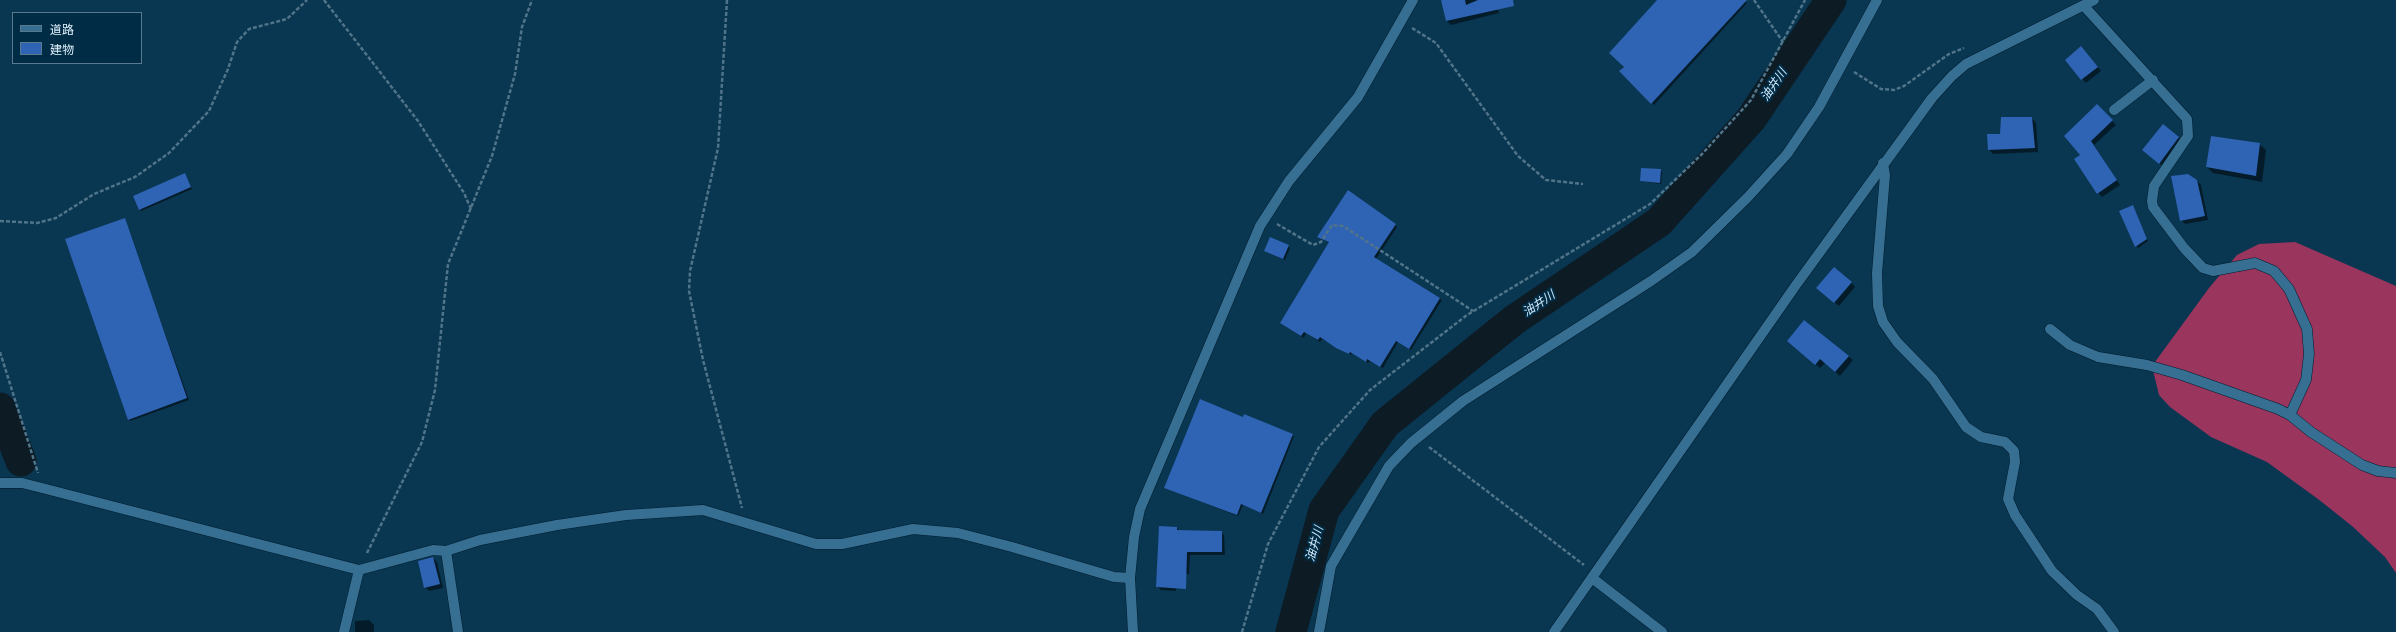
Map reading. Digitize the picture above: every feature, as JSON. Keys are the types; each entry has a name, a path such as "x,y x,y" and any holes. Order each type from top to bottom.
{"street":[{"path":"1133,632 1130,578 1134,537 1149,485 1220,324 1260,226 1289,181 1358,97 1413,0"},
{"path":"1319,632 1331,566 1389,466 1417,438 1463,401 1651,281 1692,252 1748,197 1787,154 1819,107 1843,66 1877,0"},
{"path":"1554,632 1883,163 1932,98 1952,76 1982,55 2094,0"},
{"path":"2084,6 2187,119 2189,131 2184,144 2154,186 2152,202 2153,207 2184,248 2203,268 2213,270 2255,263 2274,271 2289,289 2308,329 2309,366 2306,380 2290,414"},
{"path":"2114,110 2153,80"},
{"path":"1883,163 1885,175 1876,273 1878,306 1883,322 1896,342 1933,379 1966,427 1981,437 2005,442 2014,451 2015,462 2008,499 2015,515 2052,571 2077,595 2097,609 2114,632"},
{"path":"2050,329 2070,345 2098,357 2147,365 2182,374 2221,387 2290,414 2311,432 2362,465 2378,471 2396,473"},
{"path":"0,483 22,483 359,570 433,550 446,551 480,540 557,525 680,510 703,510 746,522 803,541 830,545 913,529 958,533 1107,575 1130,578"},
{"path":"446,551 458,632"},
{"path":"344,632 359,570"},
{"path":"1593,576 1662,632"}],"path":[{"path":"0,221 37,223 56,218 94,194 134,177 169,153 209,111 228,69 236,42 249,29 287,19 307,0"},
{"path":"324,0 418,121 464,193 472,209"},
{"path":"359,570 422,442 435,390 448,264 472,209 492,156 515,74 522,27 532,0"},
{"path":"728,0 718,148 690,271 689,291 704,360 746,522"},
{"path":"1754,0 1783,42"},
{"path":"1242,632 1268,544 1319,447 1370,390 1473,311 1650,204 1702,154 1750,100 1805,0"},
{"path":"1401,21 1436,43 1518,156 1546,180 1583,184"},
{"path":"1843,66 1882,89 1894,90 1904,86 1949,54 1967,47 1982,55"},
{"path":"1266,218 1313,246 1322,242 1332,225 1343,226 1473,311"},
{"path":"0,352 33,451 42,488"},
{"path":"1417,438 1593,576"}],"shaded area":[{"path":"2295,242 2396,286 2396,573 2385,557 2352,526 2318,499 2267,462 2211,437 2170,407 2159,395 2152,366 2209,288 2237,255 2259,244"}],"building":[{"path":"1441,0 1465,0 1466,5 1478,0 1513,0 1514,6 1446,21"},
{"path":"1657,0 1747,0 1651,104 1619,71 1624,67 1609,53"},
{"path":"2081,46 2098,67 2081,80 2065,60"},
{"path":"2097,104 2113,120 2091,141 2117,180 2097,194 2074,159 2080,155 2064,136"},
{"path":"2001,117 2032,117 2035,148 1988,150 1987,134 2000,134"},
{"path":"2163,124 2179,137 2159,164 2142,150"},
{"path":"2211,136 2260,143 2256,176 2206,167"},
{"path":"1641,168 1661,169 1660,183 1640,181"},
{"path":"185,173 191,187 139,210 133,196"},
{"path":"2188,174 2197,180 2205,216 2180,221 2171,176"},
{"path":"1348,190 1396,224 1374,257 1440,298 1409,349 1396,341 1380,367 1367,359 1366,362 1350,352 1349,354 1336,348 1320,337 1318,340 1304,332 1301,336 1280,323 1329,242 1317,237"},
{"path":"2133,205 2147,239 2135,247 2119,211"},
{"path":"125,218 187,398 128,420 65,239"},
{"path":"1270,237 1289,245 1283,259 1264,251"},
{"path":"1834,267 1852,282 1834,303 1816,288"},
{"path":"1804,320 1849,356 1835,372 1820,359 1815,365 1787,341"},
{"path":"1200,399 1243,417 1244,414 1293,434 1261,513 1241,504 1237,515 1164,488"},
{"path":"1159,526 1177,527 1177,530 1222,531 1222,552 1187,552 1186,589 1156,587"},
{"path":"433,557 440,584 424,588 418,561"}],"waterway":[{"name":"油井川","path":"1291,632 1324,510 1385,424 1514,320 1659,222 1751,119 1831,0"},
{"path":"0,408 21,461"}]}
